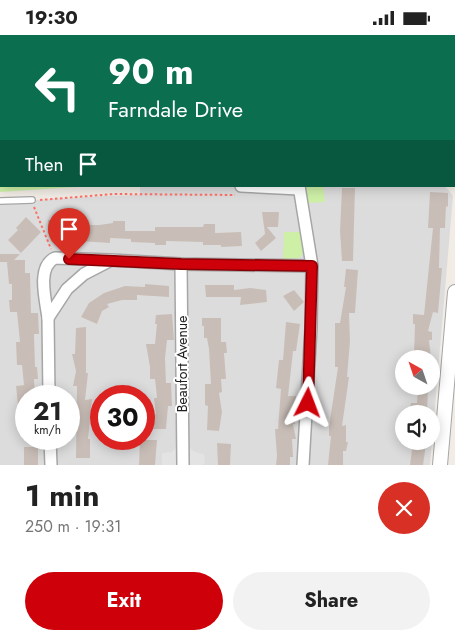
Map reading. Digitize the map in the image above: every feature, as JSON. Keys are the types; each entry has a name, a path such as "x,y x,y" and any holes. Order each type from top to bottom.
{"street":[{"path":"242,191 299,187 312,266 304,465"},
{"path":"50,385 48,318 44,274 48,262 54,258 181,264 312,266"},
{"path":"48,318 67,289 84,274 111,260"},
{"name":"Beaufort Avenue","path":"181,264 183,465"},
{"path":"440,465 451,390 455,291"},
{"path":"50,450 51,465"}],"lane":[{"path":"0,201 32,200"}],"path":[{"path":"54,258 32,200 114,194 242,191"}],"shaded area":[{"path":"140,187 446,187 453,196 440,350 395,350 395,395 436,395 435,405 395,405 395,450 431,450 430,465 0,465 0,202 140,195"},
{"path":"176,448 190,448 195,452 204,454 205,463 202,465 162,465 162,453 171,452"}],"green space":[{"path":"0,187 77,187 0,192"},
{"path":"304,187 323,187 325,202 307,203"},
{"path":"284,232 301,232 304,252 299,258 283,259"}],"building":[{"path":"342,188 355,188 353,261 342,261 340,231"},
{"path":"430,192 448,193 445,228 440,228 439,268 442,268 438,313 433,312 428,331 432,332 432,340 429,340 430,350 414,350 415,324 413,324 413,314 424,315 433,228 428,228"},
{"path":"262,212 279,212 278,227 267,227 276,238 261,251 255,243 265,234"},
{"path":"26,217 41,232 21,253 8,240 18,230 16,228"},
{"path":"48,220 76,221 76,225 99,225 113,223 113,221 125,221 125,231 155,231 155,227 203,227 204,224 215,224 215,233 241,232 242,246 221,247 221,245 203,245 203,242 166,241 166,245 155,245 155,243 131,242 131,239 110,238 110,243 79,241 79,244 68,244 68,240 54,239 54,234 48,234"},
{"path":"0,254 20,254 14,260 25,260 25,273 30,273 31,313 38,313 39,334 34,334 35,367 37,367 38,379 34,379 34,385 24,385 22,365 17,365 16,342 20,342 17,312 10,312 9,300 12,300 12,284 9,284 7,262 0,262"},
{"path":"346,269 358,270 355,313 349,313 350,341 347,377 349,377 342,426 346,425 346,442 348,442 346,451 343,451 343,465 328,465 331,436 329,436 329,427 338,367 335,367 335,323 340,323 346,287 344,287"},
{"path":"145,284 169,286 169,297 137,295 137,300 122,300 107,304 109,307 102,311 97,324 81,317 89,303 104,293 125,286 145,287"},
{"path":"205,285 234,285 234,290 250,288 266,290 267,302 240,305 241,297 206,297"},
{"path":"294,290 304,302 294,311 283,296"},
{"path":"172,314 174,340 167,340 165,358 166,383 171,383 172,406 168,406 166,429 155,429 155,398 157,398 155,379 150,379 146,344 155,344 156,315"},
{"path":"202,318 221,318 221,342 226,342 227,353 224,353 226,379 221,379 222,392 219,393 222,412 219,431 207,430 208,406 205,405 205,384 211,384 209,349 207,338 204,338"},
{"path":"286,322 300,324 296,351 293,351 288,396 296,396 295,424 293,424 296,439 292,439 293,457 290,457 290,465 276,465 275,429 278,429 281,389 276,388 279,360 283,360"},
{"path":"86,327 86,373 88,373 85,400 90,399 88,439 90,439 90,458 76,458 76,450 80,450 80,385 73,385 76,371 72,354 75,354 76,328"},
{"path":"417,395 428,395 427,405 411,405 411,403 417,403"},
{"path":"155,440 157,440 155,465 139,465 140,450 155,450"},
{"path":"217,443 231,444 230,465 218,465"},
{"path":"24,450 38,450 38,465 24,465"},
{"path":"412,450 425,450 423,465 410,465"}],"route":[{"path":"69,259 181,264 312,266 308,403"}]}
